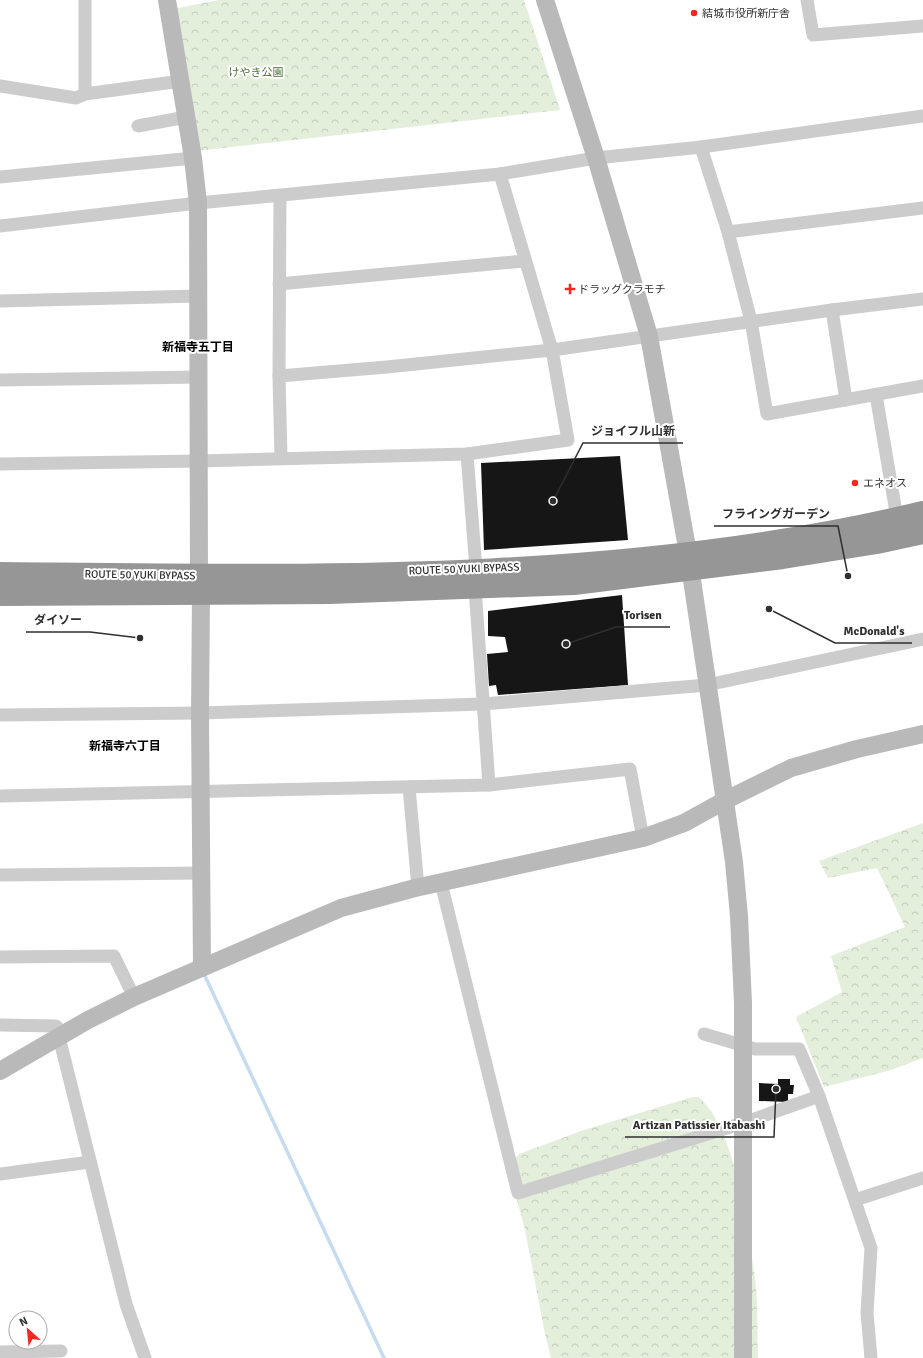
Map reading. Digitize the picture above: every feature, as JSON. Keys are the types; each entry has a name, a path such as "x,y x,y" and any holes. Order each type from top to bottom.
{"highway":[{"name":"ROUTE 50 YUKI BYPASS","path":"689,562 794,537 923,512"},
{"name":"ROUTE 50 YUKI BYPASS","path":"0,595 200,584 307,575 476,579 576,564 689,562 798,556 877,543 923,533"},
{"name":"ROUTE 50 YUKI BYPASS","path":"0,573 200,584"}],"street":[{"path":"85,0 85,94"},
{"path":"168,0 193,158 198,204 202,968"},
{"path":"545,0 596,158 649,336 689,562 734,862 739,916 743,1045 743,1358"},
{"path":"807,0 813,35 923,26"},
{"path":"0,86 76,98 85,94 181,81"},
{"path":"0,226 198,204 500,174 596,158 700,147 923,116"},
{"path":"138,126 186,117"},
{"path":"700,147 728,232 750,321 767,414 923,386"},
{"path":"0,177 193,158"},
{"path":"0,464 200,461 467,454 568,440 552,350 524,261 500,174"},
{"path":"280,197 279,284 281,458"},
{"path":"728,232 923,208"},
{"path":"279,284 524,261"},
{"path":"0,301 198,296"},
{"path":"280,376 387,367 552,350 750,321 923,299"},
{"path":"832,310 846,400"},
{"path":"0,380 200,377"},
{"path":"876,395 897,518"},
{"path":"467,454 489,785"},
{"path":"0,715 200,713 483,704 707,685 923,639"},
{"path":"0,1071 61,1035 134,997 341,908 418,888 643,838 684,823 724,801 792,768 850,751 923,734"},
{"path":"0,796 489,785 630,769 643,838"},
{"path":"409,787 418,888"},
{"path":"0,875 201,873"},
{"path":"441,883 518,1194 743,1123 819,1096"},
{"path":"0,957 114,956 134,997"},
{"path":"0,1024 56,1026 61,1035 90,1162 126,1304 145,1358"},
{"path":"704,1034 755,1049 799,1049 819,1096 871,1248 867,1314 871,1358"},
{"path":"0,1174 90,1162"},
{"path":"855,1200 923,1178"},
{"path":"0,1352 61,1351"}],"green space":[{"name":"けやき公園","path":"219,0 524,0 560,110 196,151 173,9"},
{"path":"923,823 923,1058 888,1071 824,1087 796,1017 842,992 831,956 905,927 877,868 828,878 819,861"},
{"path":"692,1097 699,1097 710,1110 720,1127 734,1166 744,1208 755,1277 758,1358 551,1358 525,1230 512,1182 514,1159 519,1154 581,1131"}],"building":[{"path":"620,456 628,540 484,550 481,463"},
{"path":"622,595 628,685 498,695 496,685 489,686 487,654 508,652 505,637 488,636 488,611"},
{"path":"778,1079 790,1079 790,1085 794,1085 793,1094 788,1094 788,1102 759,1101 759,1083 778,1084"}],"waterway":[{"path":"204,974 384,1358"}],"place":[{"name":"結城市役所新庁舎","path":"694,13"},
{"name":"ドラッグクラモチ","path":"570,289"},
{"name":"エネオス","path":"855,483"},
{"name":"ジョイフル山新","path":"553,501"},
{"name":"フライングガーデン","path":"848,576"},
{"name":"McDonald's","path":"769,609"},
{"name":"ダイソー","path":"140,638"},
{"name":"Torisen","path":"566,644"},
{"name":"Artizan Patissier Itabashi","path":"776,1089"}],"district":[{"name":"新福寺五丁目","path":"198,347"},
{"name":"新福寺六丁目","path":"125,746"}]}
